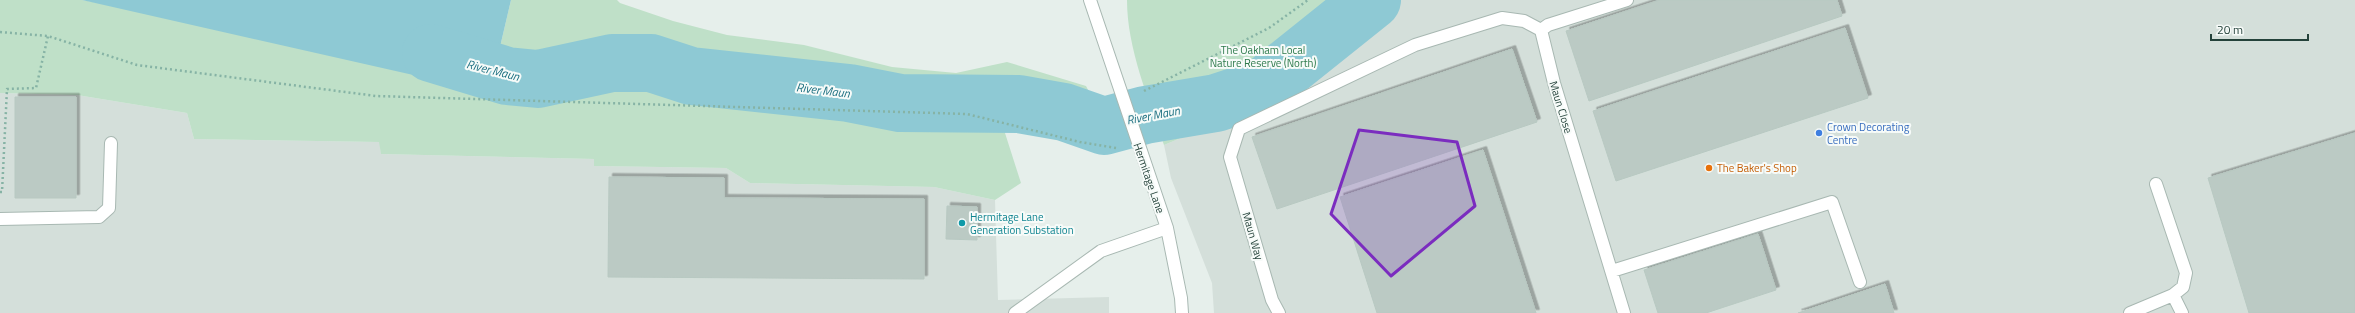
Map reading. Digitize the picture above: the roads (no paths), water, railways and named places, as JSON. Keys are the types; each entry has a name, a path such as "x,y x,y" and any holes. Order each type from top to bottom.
{"street":[{"name":"Hermitage Lane","path":"1090,0 1166,228 1181,298 1182,313"},
{"path":"1541,30 1548,25 1627,0"},
{"name":"Maun Way","path":"1279,313 1272,300 1230,157 1239,129 1415,45 1502,18 1524,21 1541,30"},
{"name":"Maun Close","path":"1541,30 1554,83 1624,313"},
{"path":"0,219 99,217 109,208 111,143"},
{"path":"2130,313 2173,295 2182,287 2186,273 2156,184"},
{"path":"1612,271 1832,202 1860,282"},
{"path":"1016,313 1101,250 1166,228"},
{"path":"2173,295 2182,313"}],"water":[{"path":"82,0 511,0 500,47 507,76 431,79"}],"waterway":[{"name":"River Maun","path":"431,53 507,76 538,79 612,63 651,63 691,76 849,93 900,103 1019,104 1064,112 1104,126 1145,115 1216,103 1262,88 1372,0"}],"place":[{"name":"Crown Decorating Centre","path":"1819,133"},
{"name":"The Baker's Shop","path":"1709,168"},
{"name":"Hermitage Lane Generation Substation","path":"962,223"}],"park label":[{"name":"The Oakham Local Nature Reserve (North)","path":"1263,56"}]}
